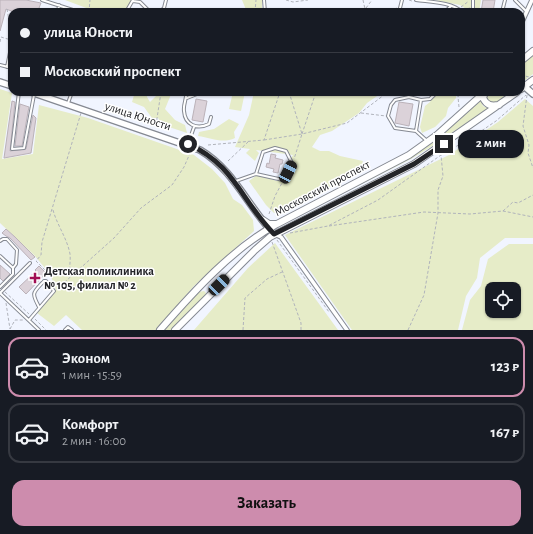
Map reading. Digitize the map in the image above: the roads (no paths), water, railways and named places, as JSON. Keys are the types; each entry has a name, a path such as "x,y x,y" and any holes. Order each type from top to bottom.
{"main road":[{"path":"525,58 533,51"},
{"name":"Московский проспект","path":"160,330 200,286 230,258 269,228 409,155 437,135 481,96"},
{"path":"484,96 485,103 489,106 499,105"},
{"name":"Московский проспект","path":"175,330 237,267 274,234 414,164 511,96"},
{"path":"437,135 444,144"},
{"path":"299,212 303,219"},
{"path":"262,220 269,224 277,224"},
{"path":"230,258 231,264 237,267"},
{"path":"200,286 207,289 210,294"}],"street":[{"path":"525,18 532,0"},
{"name":"улица Юности","path":"43,96 188,144 212,158 236,181 262,220 274,234"},
{"path":"261,234 264,227 262,220"},
{"path":"274,234 280,237 347,330"}],"lane":[{"path":"44,0 68,8"},
{"path":"133,0 140,2 146,8"},
{"path":"416,0 456,8"},
{"path":"515,0 523,8"},
{"path":"525,10 528,13"},
{"path":"0,65 7,66 8,61"},
{"path":"19,96 12,149 24,148 33,96"},
{"path":"68,104 71,96"},
{"path":"191,96 186,98 183,110 186,121 194,126 204,127 209,124 211,116"},
{"path":"427,142 416,131 396,128 388,116 391,105 395,100 409,97 421,100 430,100 434,96"},
{"path":"416,131 421,100"},
{"path":"188,144 194,126"},
{"path":"236,181 256,174 283,180 292,163 286,151 275,148 263,152 256,174"},
{"path":"0,241 7,239 17,248 16,264 13,268 13,274 0,287"},
{"path":"0,256 13,268"},
{"path":"30,263 0,293 39,330"},
{"path":"29,320 54,291 46,281 44,281 33,292 33,296 39,307"},
{"path":"65,330 68,327 72,330"}],"place":[{"name":"Детская поликлиника № 105, филиал № 2","path":"35,278"}]}
